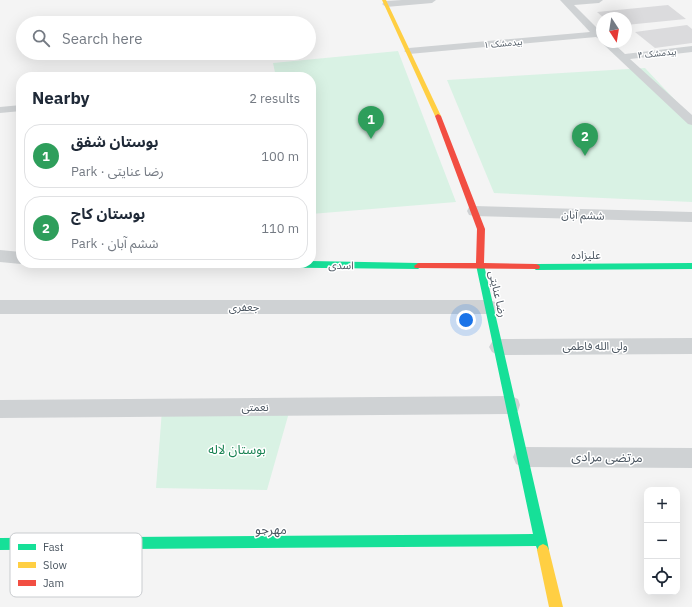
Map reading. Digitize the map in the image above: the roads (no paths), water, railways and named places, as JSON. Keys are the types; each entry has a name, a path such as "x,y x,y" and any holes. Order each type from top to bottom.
{"street":[{"path":"385,2 432,0"},
{"path":"566,1 599,0"},
{"path":"566,1 596,32"},
{"name":"رضا عنایتی","path":"385,2 409,51 444,130 481,229 480,267 556,607"},
{"name":"بیدمشک ۱","path":"409,51 596,36"},
{"path":"612,48 692,121"},
{"name":"بیدمشک ۴","path":"622,57 692,49"},
{"path":"0,110 16,108"},
{"name":"ششم آبان","path":"474,211 692,217"},
{"path":"0,256 16,258"},
{"name":"اسدی","path":"316,265 480,267"},
{"name":"علیزاده","path":"480,267 692,266"},
{"name":"جعفری","path":"0,307 489,307"},
{"name":"ولی الله فاطمی","path":"498,347 692,346"},
{"name":"نعمتی","path":"0,409 511,405"},
{"name":"مرتضی مرادی","path":"522,457 692,458"},
{"name":"مهرجو","path":"142,543 541,540"},
{"name":"مهرجو","path":"0,544 10,544"}],"place":[{"name":"بوستان شفق","path":"371,139"},
{"name":"بوستان کاج","path":"585,156"}],"park label":[{"name":"بوستان لاله","path":"237,449"}]}
